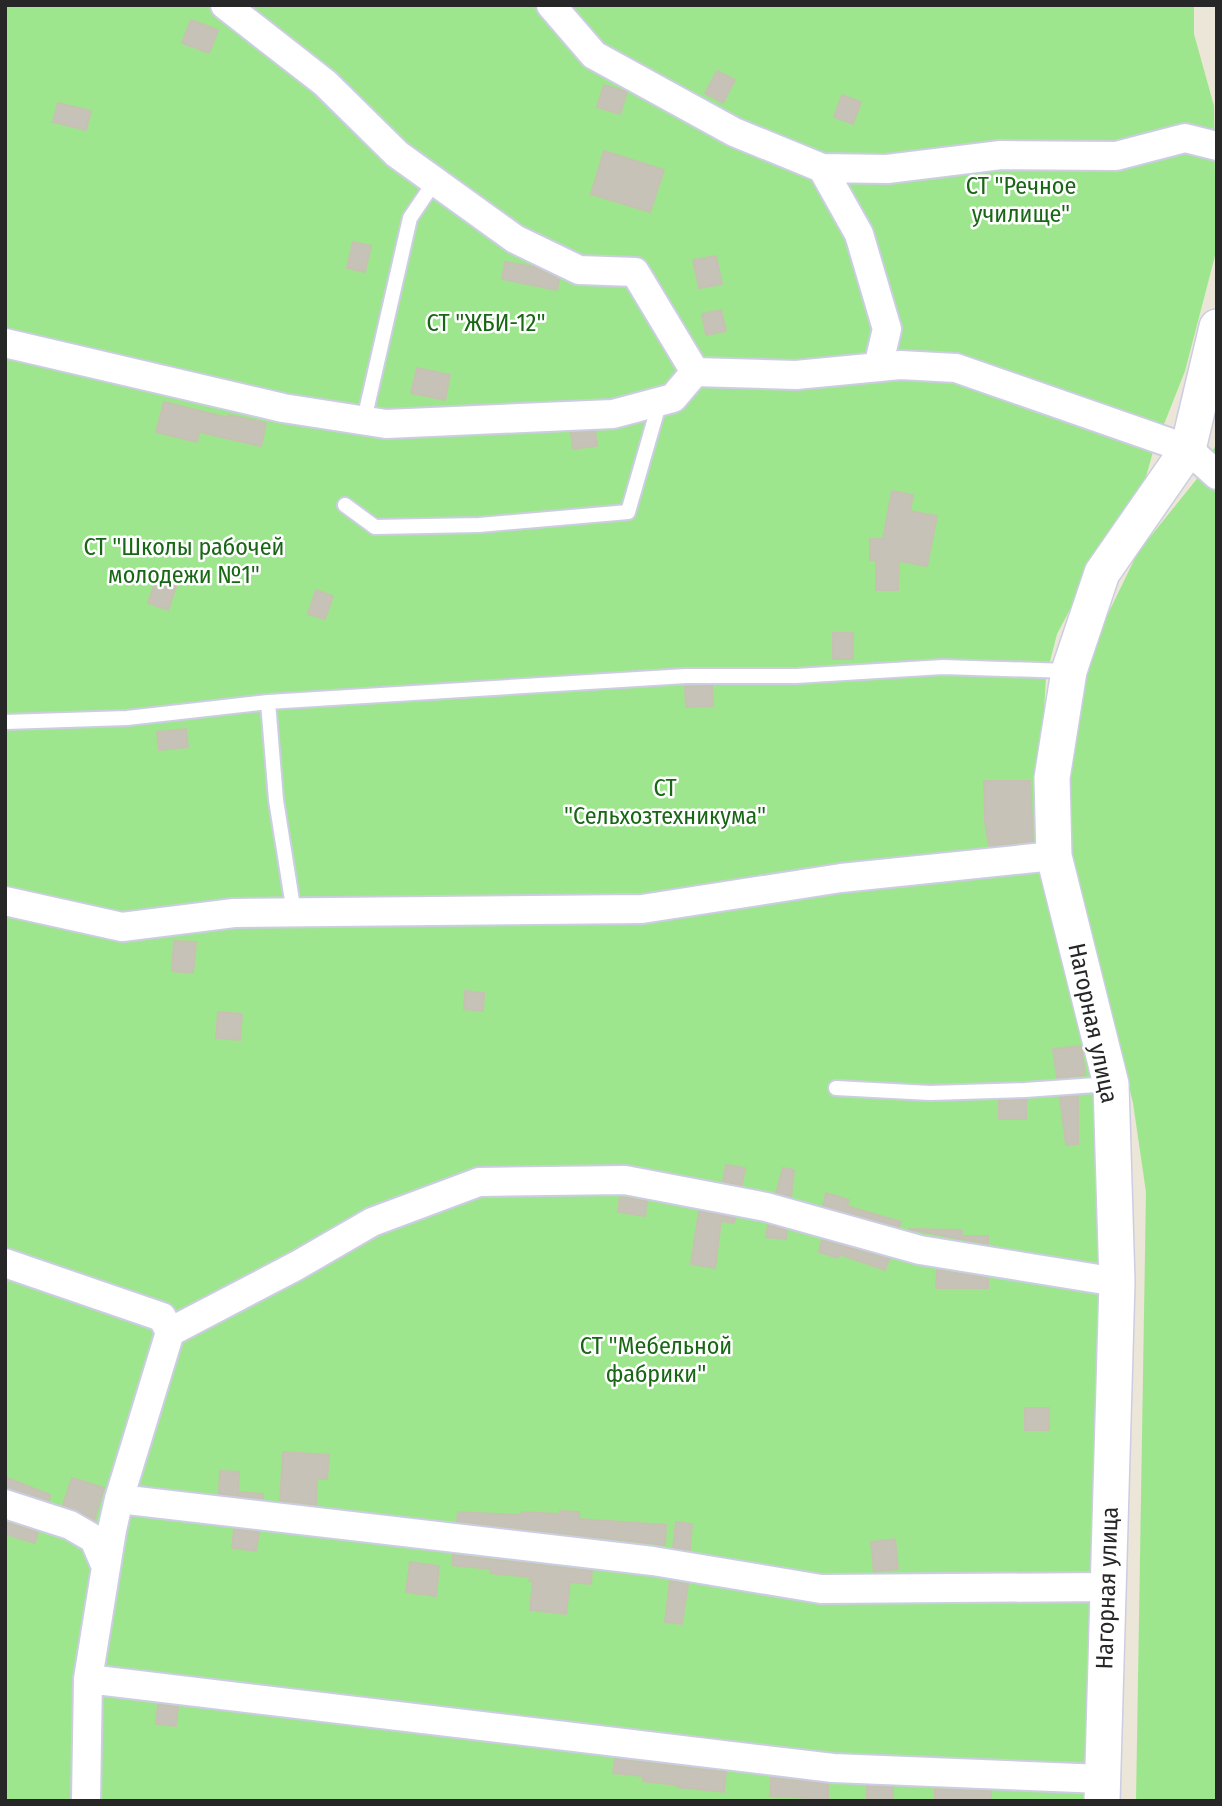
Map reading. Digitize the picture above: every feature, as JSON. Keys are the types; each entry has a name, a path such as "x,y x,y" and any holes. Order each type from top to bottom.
{"street":[{"path":"225,5 325,83 397,154 515,239 579,270 635,272 695,372"},
{"path":"551,5 594,55 734,132 822,168 887,169 1001,155 1116,156 1185,138 1217,146"},
{"path":"822,168 859,234 887,329 878,368"},
{"name":"Нагорная улица","path":"1102,1790 1117,1282 1111,1084 1054,856 1052,778 1069,671 1102,573 1188,449 1217,327"},
{"path":"5,342 282,408 386,424 613,414 673,398 695,372"},
{"path":"695,372 796,375 900,365 956,369 1188,449 1217,475"},
{"path":"5,901 122,927 234,913 642,909 841,878 1054,856"},
{"path":"170,1332 296,1266 372,1222 480,1182 625,1180 766,1207 920,1250 1117,1282"},
{"path":"5,1263 162,1317 170,1332 119,1499 106,1567 88,1678 86,1801"},
{"path":"119,1499 653,1561 821,1589 1107,1587"},
{"path":"5,1504 70,1525 94,1539 106,1567"},
{"path":"88,1678 833,1768 1102,1790"}],"lane":[{"path":"364,420 410,218 435,181"},
{"path":"345,505 375,527 479,525 628,512 660,401"},
{"path":"5,722 127,718 268,702 686,676 796,676 943,667 1069,671"},
{"path":"268,702 276,800 294,913"},
{"path":"836,1088 929,1093 1111,1084"}],"green space":[{"path":"5,5 1194,5 1194,34 1214,106 1216,252 1185,371 1153,452 1145,480 1117,521 1057,634 1046,677 1039,798 1040,870 1059,952 1081,1021 1101,1114 1101,1318 1095,1413 1092,1571 1097,1801 5,1801"},
{"path":"1217,443 1217,1801 1136,1801 1146,1192 1133,1103 1072,851 1069,807 1071,725 1104,622 1138,552 1196,480"}],"building":[{"path":"191,20 218,30 209,53 182,43"},
{"path":"717,71 735,80 723,103 705,93"},
{"path":"604,85 627,92 620,114 597,107"},
{"path":"842,95 861,102 853,124 834,117"},
{"path":"58,103 91,111 86,130 53,122"},
{"path":"604,151 664,170 650,212 591,194"},
{"path":"353,242 371,246 365,272 347,268"},
{"path":"716,256 722,284 699,288 693,260"},
{"path":"505,262 535,267 559,279 557,290 502,279"},
{"path":"721,310 726,331 706,335 702,314"},
{"path":"417,368 450,375 445,400 411,393"},
{"path":"164,402 229,418 229,415 266,423 261,446 199,432 197,442 156,432"},
{"path":"595,431 597,446 573,449 571,432"},
{"path":"892,491 913,495 910,511 937,516 927,566 899,561 898,590 876,590 876,560 870,560 870,539 883,539"},
{"path":"157,577 177,584 168,610 148,603"},
{"path":"316,590 333,596 325,619 308,614"},
{"path":"833,633 853,633 853,659 833,659"},
{"path":"712,686 713,706 686,707 685,687"},
{"path":"186,729 188,747 159,750 157,732"},
{"path":"984,781 1030,781 1033,842 989,846 985,822"},
{"path":"174,941 196,942 193,973 172,971"},
{"path":"465,991 484,993 483,1011 464,1009"},
{"path":"218,1012 242,1014 240,1040 216,1038"},
{"path":"1081,1046 1085,1075 1057,1078 1053,1049"},
{"path":"1078,1096 1078,1144 1066,1145 1060,1097"},
{"path":"999,1100 1026,1100 1026,1119 999,1119"},
{"path":"726,1165 745,1168 742,1185 723,1182"},
{"path":"783,1168 794,1170 791,1197 776,1193"},
{"path":"826,1193 849,1200 847,1206 901,1222 899,1227 823,1206"},
{"path":"620,1197 647,1201 645,1216 618,1212"},
{"path":"699,1211 735,1218 734,1223 721,1221 715,1268 691,1264"},
{"path":"768,1225 787,1230 786,1239 766,1237"},
{"path":"908,1229 962,1230 962,1236 988,1236 988,1244"},
{"path":"822,1240 889,1259 885,1270 839,1254 838,1258 819,1252"},
{"path":"937,1270 988,1278 988,1288 936,1288"},
{"path":"1025,1408 1049,1408 1049,1430 1025,1430"},
{"path":"283,1452 329,1455 327,1479 317,1479 316,1505 280,1501"},
{"path":"220,1471 239,1472 238,1496 219,1494"},
{"path":"5,1477 50,1495 49,1501 5,1488"},
{"path":"72,1478 104,1488 94,1520 63,1505"},
{"path":"239,1492 263,1494 263,1499 238,1496"},
{"path":"560,1511 579,1512 579,1519 666,1525 665,1545 457,1522 458,1512 521,1515 522,1512 560,1514"},
{"path":"5,1522 38,1532 35,1543 5,1534"},
{"path":"676,1522 692,1524 690,1550 673,1548"},
{"path":"234,1529 259,1532 256,1551 232,1548"},
{"path":"895,1539 898,1569 874,1572 871,1542"},
{"path":"453,1555 592,1571 591,1584 570,1582 566,1614 530,1610 533,1581 529,1581 530,1577 490,1573 491,1569 452,1565"},
{"path":"410,1562 439,1566 436,1596 406,1592"},
{"path":"670,1581 688,1584 682,1624 665,1622"},
{"path":"158,1704 178,1707 176,1726 156,1724"},
{"path":"615,1759 726,1772 724,1792 677,1787 643,1781 643,1776 613,1773"},
{"path":"771,1777 828,1784 828,1799 770,1796"},
{"path":"867,1786 893,1787 893,1800 867,1799"},
{"path":"935,1789 991,1791 991,1801 935,1801"}],"park label":[{"name":"СТ \"Речное училище\"","path":"1021,200"},
{"name":"СТ \"ЖБИ-12\"","path":"486,323"},
{"name":"СТ \"Школы рабочей молодежи №1\"","path":"184,561"},
{"name":"СТ \"Сельхозтехникума\"","path":"665,802"},
{"name":"СТ \"Мебельной фабрики\"","path":"656,1360"}]}
